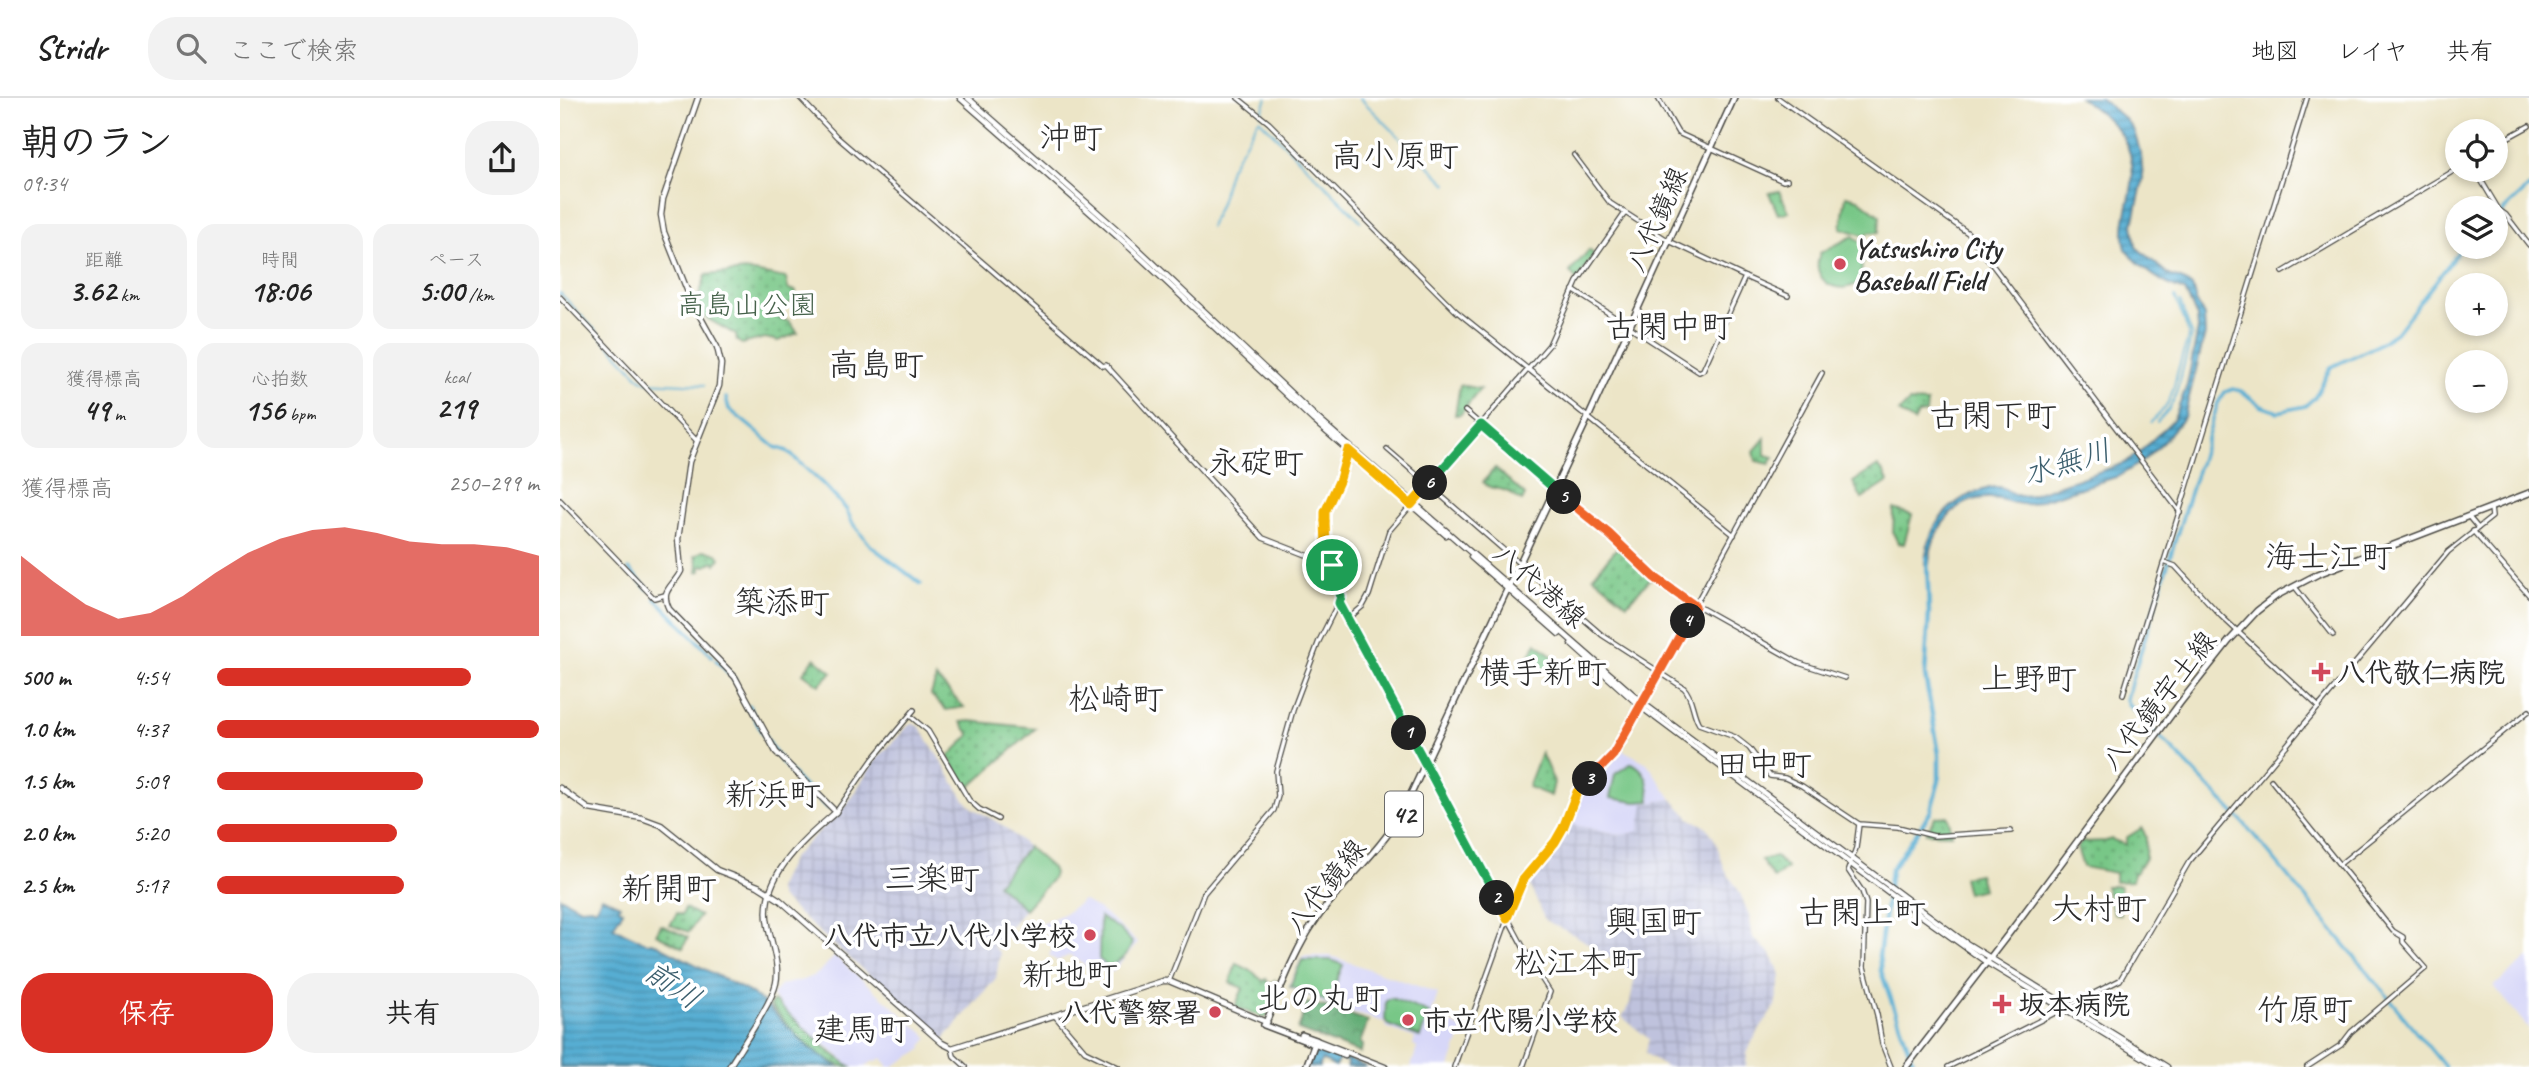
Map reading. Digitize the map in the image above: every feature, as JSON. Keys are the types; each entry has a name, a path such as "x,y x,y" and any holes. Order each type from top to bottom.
{"main road":[{"path":"698,98 663,199 661,215 664,232 691,300 714,341 721,364 719,386 696,440 690,462 677,539 681,571 663,595 669,609 741,685 776,752 804,783 836,811 788,856 770,895 767,921 777,977 772,995 729,1067"},
{"name":"八代港線","path":"960,98 1126,244 1312,420 1412,503"},
{"name":"八代港線","path":"968,98 1129,240 1290,394 1642,705 1875,880 1988,960 2167,1067"},
{"name":"八代鏡線","path":"1265,1024 1299,948 1313,924 1394,826 1426,764 1734,98"},
{"name":"八代鏡宇土線","path":"1908,1064 2156,736 2258,611 2294,586 2529,493"},
{"path":"560,789 589,809 654,821 717,870 770,895 952,1049 1163,981 1169,981 1265,1024"},
{"path":"1056,1016 1169,984 1265,1024 1385,1067"},
{"name":"八代港線","path":"2067,1008 2159,1067"},
{"path":"1304,1067 1313,1041"},
{"path":"1313,1041 1378,1067"}],"street":[{"path":"800,98 837,137 1004,283 1103,366 1106,365 1263,538 1332,565"},
{"path":"1238,98 1269,123 1456,311 1734,535"},
{"path":"1658,98 1678,133 1783,181 1787,180"},
{"path":"1778,98 1968,233 2180,512"},
{"path":"2123,694 2307,98"},
{"path":"2508,137 2529,126"},
{"path":"1574,155 1607,201 1625,213 1669,241 1788,296"},
{"path":"2284,272 2445,177"},
{"path":"2481,182 2499,210 2529,245"},
{"path":"1348,620 1363,606 1390,531 1549,345 1573,290 1625,213"},
{"path":"1573,290 1692,370 1702,372 1745,276"},
{"path":"560,298 696,440"},
{"path":"1454,1067 1523,880 1563,828 1577,792 1606,764 1642,705 1822,373"},
{"path":"1465,411 1609,534 1654,577 1695,606 1799,663 1844,678"},
{"path":"1387,449 1602,635 1688,692 1699,724 1735,737 1749,748 1770,776 1785,778 1802,786 1860,824 1940,836 2011,831"},
{"path":"1169,981 1204,893 1274,810 1278,798 1276,771 1293,710 1319,640 1341,597 1325,537 1325,512 1340,479 1348,450"},
{"path":"560,500 654,598 663,595"},
{"path":"1948,1067 2120,980 2189,862 2448,552 2492,517 2491,507"},
{"path":"2468,516 2529,595"},
{"path":"2164,562 2173,564 2221,616 2319,707"},
{"path":"2294,586 2333,635"},
{"path":"1339,603 1507,918 1550,992 1523,1067"},
{"path":"836,811 873,759 914,710"},
{"path":"2339,864 2529,712"},
{"path":"910,716 928,731 969,800 998,819"},
{"path":"2271,780 2426,968 2351,1032 2341,1045 2307,1067"},
{"path":"1860,824 1849,874 1862,891 1866,903 1864,967 1882,1044 1891,1067"},
{"path":"1056,1016 1085,1051 1118,1067"},
{"path":"952,1049 954,1056 966,1067"}],"shaded area":[{"path":"911,723 920,727 965,800 1028,847 997,884 1025,909 993,946 1000,953 996,978 943,1040 793,909 780,897 777,889 791,859 847,804 875,761"},
{"path":"1621,749 1647,763 1672,799 1645,804 1639,832 1622,835 1569,824 1581,791 1609,767"},
{"path":"1672,799 1691,819 1707,827 1716,842 1725,870 1739,891 1749,915 1753,938 1771,954 1781,975 1775,1006 1752,1042 1746,1067 1665,1067 1645,1053 1649,1039 1622,1017 1630,1003 1635,975 1580,938 1545,920 1528,881 1569,824 1621,835 1633,833 1639,831 1644,804"},
{"name":"八代市立八代小学校","path":"1083,900 1108,916 1138,943 1113,972 1091,970 1070,955 1057,961 1049,955 1056,943 1039,925 1067,912"},
{"path":"835,956 929,1038 922,1046 923,1049 892,1067 882,1058 865,1067 852,1067 790,1016 772,996 780,985 817,974"},
{"path":"1302,956 1331,956 1438,993 1432,1013 1463,1030 1450,1067 1411,1067 1417,1048 1413,1045 1415,1038 1387,1028 1384,1022 1327,1005 1288,987"},
{"path":"2529,957 2529,1029 2494,986"}],"green space":[{"path":"1779,191 1789,212 1778,214 1769,193"},
{"path":"1846,196 1858,199 1880,216 1879,232 1868,233 1866,236 1841,228"},
{"name":"Yatsushiro City Baseball Field","path":"1853,236 1863,243 1865,262 1862,263 1861,281 1844,288 1828,284 1819,272 1820,253"},
{"path":"1589,250 1594,254 1577,281 1570,272"},
{"name":"高島山公園","path":"748,271 786,278 788,289 796,291 796,299 784,307 779,319 789,321 798,333 778,341 765,338 742,344 737,341 736,335 703,316 697,302 706,275"},
{"path":"1460,385 1480,389 1461,414 1455,415"},
{"path":"1909,402 1927,403 1926,413 1918,414 1914,422 1899,412"},
{"path":"1765,438 1765,455 1774,457 1770,464 1756,461 1754,451"},
{"path":"1878,466 1888,482 1862,499 1853,482"},
{"path":"1495,468 1525,495 1522,501 1483,482"},
{"path":"1894,509 1912,515 1904,544 1898,543 1893,533"},
{"path":"1618,547 1652,577 1627,604 1593,576"},
{"path":"704,550 717,554 720,558 716,564 714,561 701,566 701,571 697,572 695,556"},
{"path":"1536,643 1554,657 1554,671 1523,669"},
{"path":"815,658 832,672 819,685 803,673"},
{"path":"936,678 964,707 946,710 931,695"},
{"path":"961,722 1036,728 969,788 948,757 970,735"},
{"path":"1541,753 1554,782 1551,796 1528,787"},
{"path":"1632,763 1645,774 1650,801 1610,798 1615,774"},
{"path":"1948,816 1952,834 1926,833 1935,817"},
{"path":"2142,828 2146,837 2145,858 2136,873 2133,873 2132,881 2115,882 2115,873 2083,867 2077,848 2082,842 2111,839 2126,845 2126,838"},
{"path":"1028,847 1052,868 1054,873 1052,879 1025,909 997,884"},
{"path":"1776,857 1787,868 1774,879 1761,860"},
{"path":"1979,874 1983,889 1967,893 1963,877"},
{"path":"2105,886 2120,886 2120,914 2114,913"},
{"path":"685,908 700,916 689,932 670,925 677,913 682,915"},
{"path":"1100,917 1119,929 1132,942 1123,958 1107,966 1099,959"},
{"path":"661,925 688,937 683,948 656,934"},
{"path":"1302,960 1331,960 1343,965 1328,1002 1290,986"},
{"path":"1236,963 1263,981 1266,979 1270,985 1275,980 1279,988 1266,1018 1235,1007 1243,988 1230,983"},
{"path":"1391,998 1429,1013 1420,1037 1388,1025 1385,1020 1386,1001"},
{"path":"774,1001 851,1067 840,1065 817,1053 770,1005"},
{"path":"1307,1003 1368,1021 1360,1043 1363,1045 1360,1053 1298,1030"}],"water":[{"path":"2080,98 2100,98 2125,119 2134,131 2141,155 2143,179 2133,225 2136,247 2169,275 2192,287 2204,316 2205,334 2184,417 2143,461 2119,476 2029,504 1991,498 1966,503 1956,509 1940,528 1934,539 1929,564 1925,564 1934,528 1940,518 1957,502 1994,487 2004,488 2018,495 2031,495 2125,463 2174,419 2187,385 2198,329 2197,317 2185,291 2153,275 2126,249 2125,222 2133,179 2129,150 2115,127"},
{"name":"前川","path":"560,897 580,908 595,909 602,897 620,905 619,908 623,911 613,927 647,943 652,942 749,992 764,1003 810,1049 838,1067 560,1067"},
{"path":"1317,1048 1367,1067 1347,1067 1347,1062 1339,1059 1335,1067 1322,1060 1319,1067 1308,1067"}],"waterway":[{"path":"1261,114 1267,98"},
{"path":"1360,98 1447,184"},
{"path":"1210,227 1230,168 1259,119 1361,221"},
{"path":"2508,207 2529,187"},
{"path":"2389,998 2243,822 2126,699 2218,403 2225,392 2233,389 2241,391 2261,406 2278,412 2305,406 2315,397 2331,367 2374,347 2396,333 2453,259"},
{"path":"560,293 641,379 647,382 704,385"},
{"path":"2151,422 2169,401 2188,340 2186,324 2175,297"},
{"path":"2157,422 2169,409 2175,397 2192,335 2180,302"},
{"path":"726,398 729,409 775,447 787,451 824,485 846,509 853,524 871,546 921,584"},
{"name":"水無川","path":"1915,1067 1881,971 1879,956 1891,870 1930,813 1939,781 1939,754 1925,675 1929,613 1927,558"},
{"path":"629,569 648,589"},
{"path":"655,598 712,656"},
{"path":"716,660 735,680"},
{"path":"749,706 764,736 782,762 828,808"},
{"path":"2391,1001 2445,1067"}],"place":[{"name":"Yatsushiro City Baseball Field","path":"1840,264"},
{"name":"八代敬仁病院","path":"2321,672"},
{"name":"八代市立八代小学校","path":"1090,935"},
{"name":"坂本病院","path":"2002,1004"},
{"name":"八代警察署","path":"1215,1012"},
{"name":"市立代陽小学校","path":"1408,1020"}],"district":[{"name":"沖町","path":"1071,137"},
{"name":"高小原町","path":"1395,155"},
{"name":"古閑中町","path":"1669,326"},
{"name":"高島町","path":"876,364"},
{"name":"古閑下町","path":"1993,415"},
{"name":"永碇町","path":"1256,462"},
{"name":"海士江町","path":"2329,556"},
{"name":"築添町","path":"782,602"},
{"name":"横手新町","path":"1543,672"},
{"name":"上野町","path":"2029,678"},
{"name":"松崎町","path":"1116,698"},
{"name":"田中町","path":"1764,764"},
{"name":"新浜町","path":"773,794"},
{"name":"三楽町","path":"932,878"},
{"name":"新開町","path":"669,888"},
{"name":"大村町","path":"2099,908"},
{"name":"古閑上町","path":"1862,912"},
{"name":"興国町","path":"1654,921"},
{"name":"松江本町","path":"1578,962"},
{"name":"新地町","path":"1070,974"},
{"name":"北の丸町","path":"1321,998"},
{"name":"竹原町","path":"2305,1009"},
{"name":"建馬町","path":"862,1029"}],"route":[{"path":"1481,425 1609,534 1654,577 1695,606 1613,755 1577,792 1563,828 1555,842 1523,880 1507,918 1339,603 1341,597 1332,565 1326,546 1325,512 1340,479 1348,450 1411,505 1481,425"}]}
